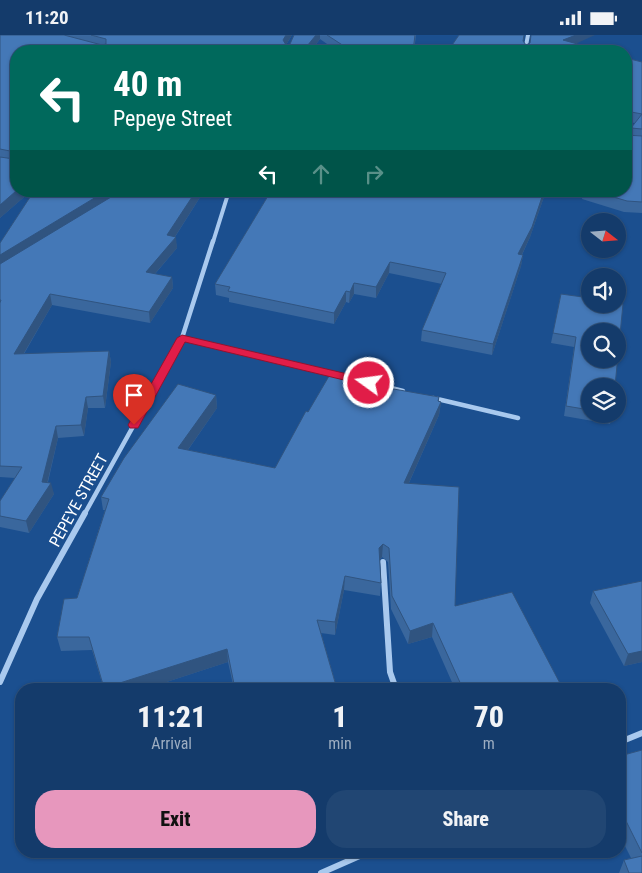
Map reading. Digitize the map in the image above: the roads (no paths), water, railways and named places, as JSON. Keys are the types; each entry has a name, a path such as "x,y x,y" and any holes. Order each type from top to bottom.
{"street":[{"name":"PEPEYE STREET","path":"0,679 37,599 182,338 227,197"},
{"path":"182,338 346,377"},
{"path":"365,381 413,393"},
{"path":"422,395 518,418"},
{"path":"384,562 390,672 394,683"},
{"path":"626,740 642,733"},
{"path":"321,873 355,858"}]}
